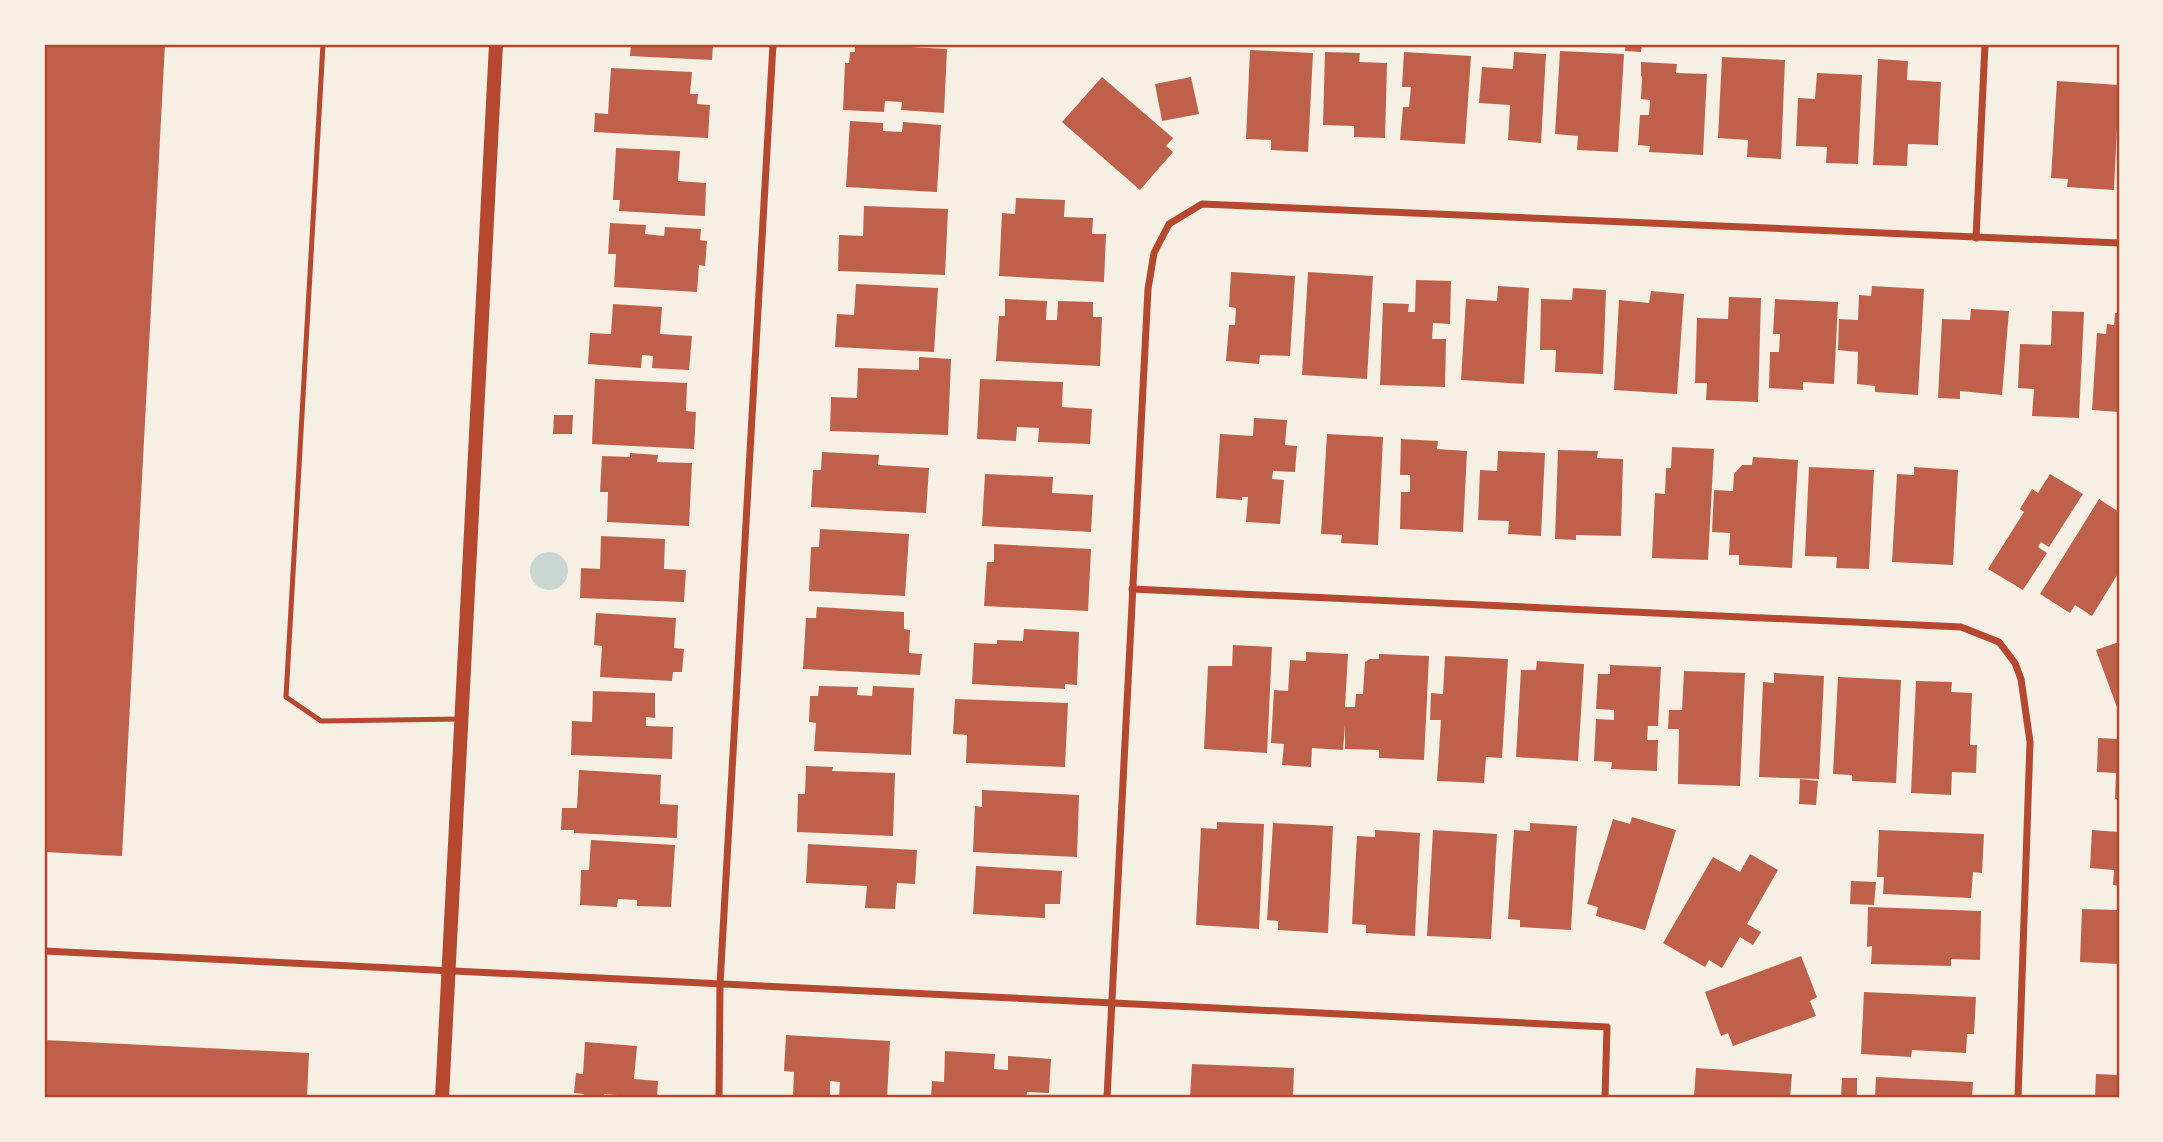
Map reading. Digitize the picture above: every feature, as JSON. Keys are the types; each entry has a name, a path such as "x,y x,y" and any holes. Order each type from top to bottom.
{"main road":[{"path":"442,1098 496,44"}],"street":[{"path":"719,1098 720,984 773,44"},
{"path":"1976,238 1985,44"},
{"path":"1107,1098 1148,289 1154,253 1169,223 1202,204 2119,243"},
{"path":"1132,589 1961,627 1999,642 2015,663 2021,679 2030,742 2018,1098"},
{"path":"44,951 1608,1027 1605,1098"}],"lane":[{"path":"323,44 286,697 321,721 461,719"}],"shaded area":[{"path":"549,552 562,558 568,571 562,584 549,590 536,584 530,571 536,558"}],"building":[{"path":"44,44 165,44 122,856 44,852"},
{"path":"631,44 713,44 712,60 630,56"},
{"path":"855,44 947,49 944,113 901,110 902,102 885,101 884,112 843,110 845,63 849,63 850,52 855,52"},
{"path":"1626,44 1642,44 1641,52 1625,51"},
{"path":"1250,50 1313,53 1308,152 1271,150 1271,140 1246,139"},
{"path":"1560,51 1624,54 1618,152 1577,150 1578,136 1555,134"},
{"path":"1325,52 1360,53 1359,62 1387,63 1385,138 1354,137 1354,126 1323,125"},
{"path":"1404,52 1471,56 1465,144 1400,140 1403,107 1409,107 1411,87 1402,87"},
{"path":"1514,52 1546,54 1541,143 1508,140 1510,105 1479,103 1482,67 1513,69"},
{"path":"1722,57 1785,60 1781,159 1747,157 1748,140 1718,138"},
{"path":"1878,59 1908,61 1907,80 1941,82 1938,145 1908,144 1907,166 1873,165"},
{"path":"1641,62 1677,64 1676,73 1707,74 1703,155 1649,152 1650,146 1638,145 1640,115 1649,115 1650,100 1641,99"},
{"path":"611,68 692,72 690,94 698,94 697,104 710,105 708,138 594,132 595,113 608,114"},
{"path":"1817,73 1862,75 1858,164 1826,163 1827,147 1796,146 1798,98 1815,99"},
{"path":"1102,77 1173,138 1166,146 1173,152 1140,190 1062,122"},
{"path":"1191,77 1199,114 1162,121 1155,84"},
{"path":"2057,81 2119,85 2114,190 2067,187 2068,179 2051,178"},
{"path":"850,121 883,123 883,131 902,132 903,122 941,125 937,192 846,187"},
{"path":"616,148 680,151 678,181 706,183 705,216 619,211 620,200 613,200"},
{"path":"1016,198 1065,200 1064,217 1093,218 1092,234 1106,234 1104,282 999,276 1002,213 1015,214"},
{"path":"864,206 948,209 945,275 838,271 839,235 863,236"},
{"path":"610,223 646,225 645,234 664,236 665,227 701,229 700,240 707,241 705,266 699,265 697,292 614,287 616,254 608,254"},
{"path":"1231,272 1295,276 1290,356 1260,355 1259,364 1226,361 1229,325 1235,325 1236,308 1229,307"},
{"path":"1308,272 1373,276 1367,379 1302,375"},
{"path":"1416,280 1451,281 1450,324 1433,323 1432,339 1446,339 1445,387 1380,385 1383,303 1409,304 1408,312 1415,312"},
{"path":"856,284 938,288 934,352 835,347 837,314 854,315"},
{"path":"1498,286 1529,288 1524,384 1461,380 1466,299 1497,301"},
{"path":"1872,286 1924,289 1918,395 1875,392 1875,386 1857,384 1858,352 1838,350 1839,319 1858,320 1859,295 1871,296"},
{"path":"1573,288 1606,290 1603,374 1555,372 1556,350 1540,350 1541,299 1572,300"},
{"path":"1651,291 1684,294 1677,394 1614,390 1619,300 1649,303"},
{"path":"1729,297 1761,298 1758,402 1706,400 1707,383 1695,383 1697,318 1728,319"},
{"path":"1005,299 1047,301 1046,320 1057,320 1058,301 1093,302 1093,317 1102,317 1100,366 996,361 999,316 1005,316"},
{"path":"1775,299 1838,302 1834,384 1803,382 1803,390 1769,388 1770,352 1779,352 1780,334 1773,334"},
{"path":"613,304 662,307 660,334 692,336 689,370 652,368 653,356 642,355 641,368 588,364 590,333 611,334"},
{"path":"1971,309 2009,311 2002,395 1960,391 1960,399 1938,398 1942,319 1970,320"},
{"path":"2052,311 2084,312 2079,418 2032,416 2034,389 2018,388 2020,344 2051,345"},
{"path":"2115,313 2119,313 2119,412 2092,410 2097,333 2106,334 2107,324 2114,325"},
{"path":"919,357 951,359 948,435 830,431 831,397 857,398 858,368 919,370"},
{"path":"595,379 687,383 686,411 696,412 694,449 592,444"},
{"path":"980,379 1063,382 1062,407 1092,409 1090,444 1038,442 1039,428 1017,427 1016,441 977,439"},
{"path":"554,415 573,415 572,434 553,434"},
{"path":"1254,418 1287,420 1285,445 1297,446 1295,472 1273,471 1272,479 1284,480 1280,524 1246,522 1248,497 1242,497 1242,500 1216,498 1220,434 1253,436"},
{"path":"1327,434 1383,437 1378,545 1341,543 1342,535 1321,534"},
{"path":"1401,439 1438,441 1437,449 1467,451 1463,532 1400,529 1401,492 1410,492 1410,475 1400,475"},
{"path":"1672,447 1714,449 1708,560 1652,558 1655,493 1665,494 1666,468 1671,468"},
{"path":"1558,450 1598,451 1597,458 1623,459 1621,536 1576,535 1576,540 1555,539"},
{"path":"1498,451 1545,453 1541,536 1508,534 1509,521 1478,520 1480,470 1497,471"},
{"path":"822,452 879,455 878,465 929,468 926,513 811,507 813,470 821,470"},
{"path":"630,453 658,455 657,462 692,463 689,526 607,522 608,492 600,492 602,456 630,457"},
{"path":"1753,457 1798,460 1792,568 1739,565 1739,555 1729,555 1730,533 1712,532 1714,490 1733,491 1734,474 1742,465 1752,465"},
{"path":"1809,467 1874,470 1869,569 1836,568 1837,557 1805,556"},
{"path":"1914,467 1958,470 1953,565 1892,562 1897,474 1914,475"},
{"path":"985,474 1053,477 1052,493 1093,495 1091,532 982,526"},
{"path":"2050,474 2083,494 2049,547 2041,542 2038,547 2047,553 2023,590 1988,569 2024,512 2020,509 2032,489 2038,493"},
{"path":"2099,499 2119,512 2119,572 2092,616 2075,605 2070,613 2040,594"},
{"path":"820,529 909,534 905,596 809,591 811,547 819,547"},
{"path":"601,536 665,539 664,569 686,570 684,602 580,598 581,568 600,569"},
{"path":"994,544 1091,549 1088,611 984,606 987,562 994,562"},
{"path":"817,607 904,612 904,629 910,630 909,653 922,654 920,675 803,669 806,618 816,618"},
{"path":"596,613 676,618 674,648 684,649 682,672 673,672 672,681 600,677 602,646 594,645"},
{"path":"1024,629 1079,632 1077,685 1065,684 1065,689 972,684 974,643 1023,641"},
{"path":"2119,642 2119,713 2096,650"},
{"path":"1233,645 1272,647 1267,753 1204,749 1208,666 1232,666"},
{"path":"1306,652 1348,654 1345,707 1355,707 1356,694 1363,694 1365,662 1379,659 1379,654 1429,656 1424,760 1379,758 1379,750 1345,749 1345,725 1343,750 1312,748 1311,767 1282,765 1284,744 1271,743 1274,690 1288,691 1290,660 1306,661"},
{"path":"1445,656 1508,659 1502,758 1486,757 1484,783 1437,781 1441,720 1430,720 1431,693 1443,694"},
{"path":"1537,661 1584,664 1578,761 1516,757 1521,670 1536,670"},
{"path":"1610,665 1661,667 1658,726 1648,726 1647,740 1658,740 1657,771 1611,769 1612,762 1594,761 1596,719 1614,720 1614,710 1596,709 1598,674 1610,674"},
{"path":"1684,671 1745,673 1740,786 1678,784 1679,729 1668,729 1669,710 1682,710"},
{"path":"1774,673 1824,676 1819,779 1759,777 1763,682 1774,683"},
{"path":"1838,677 1901,680 1896,783 1852,781 1852,775 1833,774"},
{"path":"1916,681 1952,682 1951,692 1972,693 1970,745 1977,745 1976,773 1952,772 1951,795 1911,793"},
{"path":"819,686 858,687 857,695 872,696 873,686 914,688 911,755 814,751 816,723 809,722 810,696 818,696"},
{"path":"593,691 655,693 655,718 646,717 646,726 673,727 672,759 571,755 572,721 592,722"},
{"path":"955,699 1068,703 1065,767 966,763 967,735 953,734"},
{"path":"2098,738 2119,739 2119,800 2115,799 2116,773 2097,772"},
{"path":"806,766 833,767 832,771 895,773 893,836 797,832 798,794 805,794"},
{"path":"579,770 661,775 660,804 678,805 677,838 561,830 562,808 577,808"},
{"path":"1800,779 1818,781 1816,805 1799,804"},
{"path":"982,790 1079,795 1077,857 973,852 975,806 982,807"},
{"path":"1632,817 1676,830 1645,930 1596,916 1598,907 1587,904 1613,819 1630,824"},
{"path":"1217,822 1264,824 1259,929 1196,925 1201,828 1217,829"},
{"path":"1273,823 1333,826 1328,933 1278,930 1278,921 1267,920"},
{"path":"1530,823 1577,826 1571,930 1520,927 1520,920 1508,919 1514,830 1530,831"},
{"path":"1375,830 1420,833 1415,936 1366,933 1366,925 1352,924 1357,836 1375,837"},
{"path":"1433,830 1497,834 1491,939 1427,936"},
{"path":"1879,830 1984,834 1982,873 1973,872 1971,898 1883,894 1884,877 1877,877"},
{"path":"2092,830 2119,832 2119,886 2113,885 2114,870 2090,868"},
{"path":"591,840 675,845 671,907 637,906 637,900 618,899 617,907 580,905 581,870 589,870"},
{"path":"808,844 917,850 915,884 897,883 895,909 865,908 867,886 806,883"},
{"path":"1750,854 1778,870 1747,924 1761,932 1753,945 1740,937 1722,968 1709,960 1705,967 1663,943 1713,857 1740,872"},
{"path":"976,866 1062,871 1060,904 1045,904 1045,918 973,914"},
{"path":"1851,881 1876,882 1874,905 1850,904"},
{"path":"1868,907 1981,911 1980,960 1951,959 1951,966 1871,964 1872,946 1867,947"},
{"path":"2082,909 2119,910 2119,964 2080,962"},
{"path":"1801,956 1817,997 1810,1001 1816,1016 1733,1046 1728,1033 1721,1036 1705,992"},
{"path":"1864,992 1976,997 1974,1034 1967,1034 1966,1053 1912,1050 1911,1057 1861,1054"},
{"path":"786,1035 890,1041 887,1098 839,1098 840,1082 830,1081 830,1098 793,1096 794,1072 784,1071"},
{"path":"44,1040 309,1053 307,1098 44,1098"},
{"path":"585,1042 637,1046 634,1079 658,1081 657,1098 617,1098 618,1095 604,1094 603,1098 583,1098 584,1094 574,1093 576,1073 583,1074"},
{"path":"945,1051 995,1054 994,1069 1008,1070 1008,1056 1051,1059 1049,1093 1027,1092 1026,1098 931,1098 932,1081 944,1082"},
{"path":"1192,1064 1294,1068 1293,1098 1190,1098"},
{"path":"1696,1068 1792,1074 1790,1098 1694,1098"},
{"path":"2096,1074 2119,1075 2119,1098 2095,1098"},
{"path":"1876,1077 1973,1082 1972,1098 1875,1098"},
{"path":"1842,1078 1857,1078 1857,1098 1841,1098"}]}
